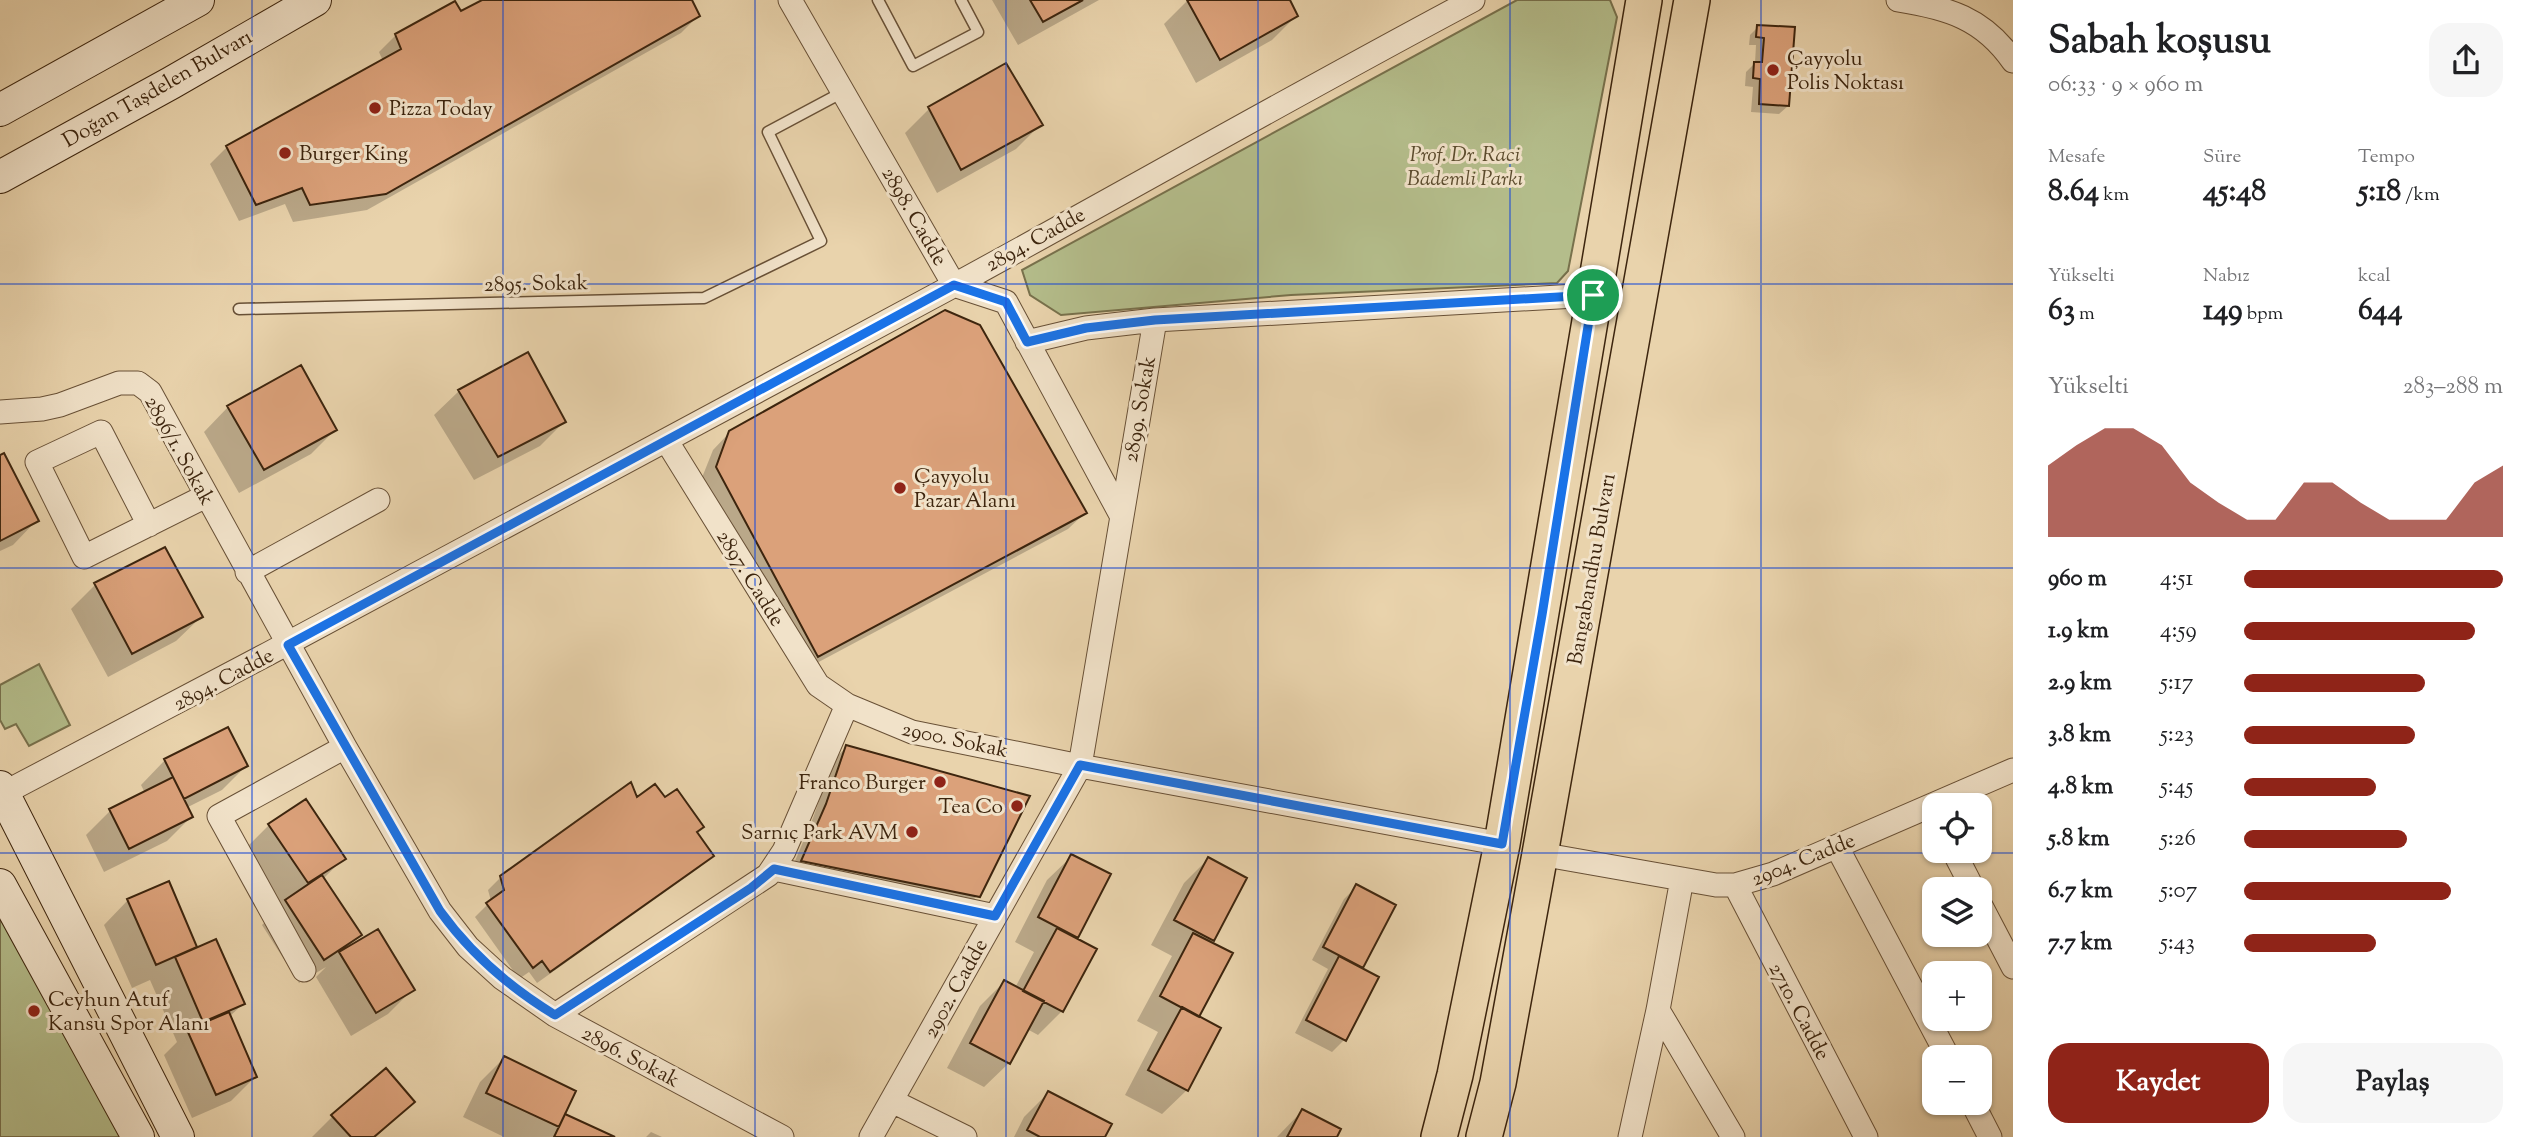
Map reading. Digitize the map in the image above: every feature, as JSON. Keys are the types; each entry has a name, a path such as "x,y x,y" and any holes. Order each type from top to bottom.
{"main road":[{"name":"Bangabandhu Bulvarı","path":"1439,1137 1455,1075 1502,844 1644,0"},
{"name":"Bangabandhu Bulvarı","path":"1483,1137 1498,1083 1692,0"}],"street":[{"path":"0,110 198,0"},
{"name":"Doğan Taşdelen Bulvarı","path":"0,177 315,0"},
{"name":"2898. Cadde","path":"790,0 954,285 1006,302 1121,515"},
{"name":"2894. Cadde","path":"1,792 288,645 1474,0"},
{"path":"1898,0 1945,9 1964,17 1995,38 2013,61"},
{"path":"1027,342 1086,328 1155,320 1593,295"},
{"name":"2899. Sokak","path":"1080,765 1155,320"},
{"name":"2896/1. Sokak","path":"0,412 41,409 77,400 119,383 138,383 154,397 288,645"},
{"path":"149,525 101,432 37,462 84,557 149,525 206,496"},
{"name":"2897. Cadde","path":"666,440 818,685 847,705"},
{"path":"247,572 378,500"},
{"name":"2896. Sokak","path":"288,645 440,911 453,930 485,964 555,1015 769,1134"},
{"path":"555,1015 751,888 774,869 789,841 847,705"},
{"name":"2900. Sokak","path":"847,705 912,732 1502,844"},
{"path":"304,970 219,816 345,747"},
{"name":"2902. Cadde","path":"871,1137 1080,765"},
{"name":"2904. Cadde","path":"1967,793 2013,771"},
{"path":"1,792 178,1137"},
{"name":"2904. Cadde","path":"1540,854 1682,879 1735,885 1773,874 1922,814"},
{"path":"1837,847 1942,1045"},
{"path":"774,869 995,916"},
{"path":"1630,1137 1658,1010 1682,879"},
{"path":"0,885 138,1137"},
{"name":"2710. Cadde","path":"1735,885 1866,1137"},
{"path":"1992,927 2013,967"},
{"path":"1658,1010 1733,1137"},
{"path":"892,1101 965,1137"},
{"path":"1979,1115 1990,1137"}],"lane":[{"path":"878,0 913,66 978,32 961,0"},
{"name":"2895. Sokak","path":"239,309 704,298 821,241 768,132 843,92"}],"green space":[{"name":"Prof. Dr. Raci Bademli Parkı","path":"1517,0 1610,0 1617,17 1568,271 1557,283 1291,295 1061,315 1030,295 1022,270"},
{"path":"39,664 70,725 29,746 16,724 5,729 0,720 0,685"},
{"name":"Ceyhun Atuf Kansu Spor Alanı","path":"0,885 138,1137 0,1137"}],"building":[{"path":"482,0 692,0 700,16 386,194 310,205 302,188 256,205 226,146 401,49 395,34 455,1 461,11"},
{"path":"1030,0 1083,0 1043,22"},
{"path":"1187,0 1290,0 1298,16 1220,60"},
{"name":"Çayyolu Polis Noktası","path":"1757,25 1795,27 1789,106 1759,104 1760,79 1753,78 1754,62 1762,62 1764,38 1756,37"},
{"path":"1006,63 1043,125 961,170 928,107"},
{"name":"Çayyolu Pazar Alanı","path":"945,310 980,325 1087,513 818,657 716,467 729,431"},
{"path":"528,352 566,422 498,457 458,390"},
{"path":"301,365 337,430 264,470 227,406"},
{"path":"4,453 39,521 0,541 0,455"},
{"path":"165,547 203,617 132,654 94,583"},
{"path":"228,727 248,766 184,799 164,759"},
{"name":"Sarnıç Park AVM","path":"846,745 1030,796 980,897 801,861 826,804"},
{"path":"173,777 193,817 129,849 109,809"},
{"path":"631,782 637,797 655,784 665,797 677,789 704,827 697,832 714,856 550,972 542,961 533,968 486,903 504,890 500,876"},
{"path":"306,799 346,859 308,883 268,824"},
{"path":"1071,854 1111,874 1078,938 1038,917"},
{"path":"1208,857 1247,878 1214,941 1174,920"},
{"path":"322,875 362,935 324,960 285,900"},
{"path":"169,881 197,947 156,965 127,899"},
{"path":"1356,884 1396,905 1363,968 1323,947"},
{"path":"1057,928 1097,949 1063,1012 1023,991"},
{"path":"378,929 415,990 376,1013 339,952"},
{"path":"1193,933 1233,953 1199,1017 1160,996"},
{"path":"216,939 245,1004 203,1022 175,957"},
{"path":"1339,956 1379,977 1346,1041 1306,1020"},
{"path":"1004,980 1044,1001 1010,1064 970,1043"},
{"path":"1182,1007 1221,1028 1188,1091 1148,1070"},
{"path":"229,1012 257,1077 216,1095 187,1030"},
{"path":"504,1056 576,1091 559,1127 486,1093"},
{"path":"386,1068 415,1102 374,1137 351,1137 331,1115"},
{"path":"1048,1091 1112,1124 1105,1137 1040,1137 1027,1130"},
{"path":"1302,1109 1341,1129 1337,1137 1287,1137"},
{"path":"565,1114 615,1137 554,1137"}],"place":[{"name":"Çayyolu Polis Noktası","path":"1773,70"},
{"name":"Pizza Today","path":"375,108"},
{"name":"Burger King","path":"285,153"},
{"name":"Çayyolu Pazar Alanı","path":"900,488"},
{"name":"Franco Burger","path":"940,782"},
{"name":"Tea Co","path":"1017,806"},
{"name":"Sarnıç Park AVM","path":"912,832"},
{"name":"Ceyhun Atuf Kansu Spor Alanı","path":"34,1011"}],"route":[{"path":"954,285 1006,302 1027,342 1086,328 1155,320 1593,295 1502,844 1080,765 995,916 774,869 751,888 555,1015 485,964 453,930 288,645 954,285"}]}
